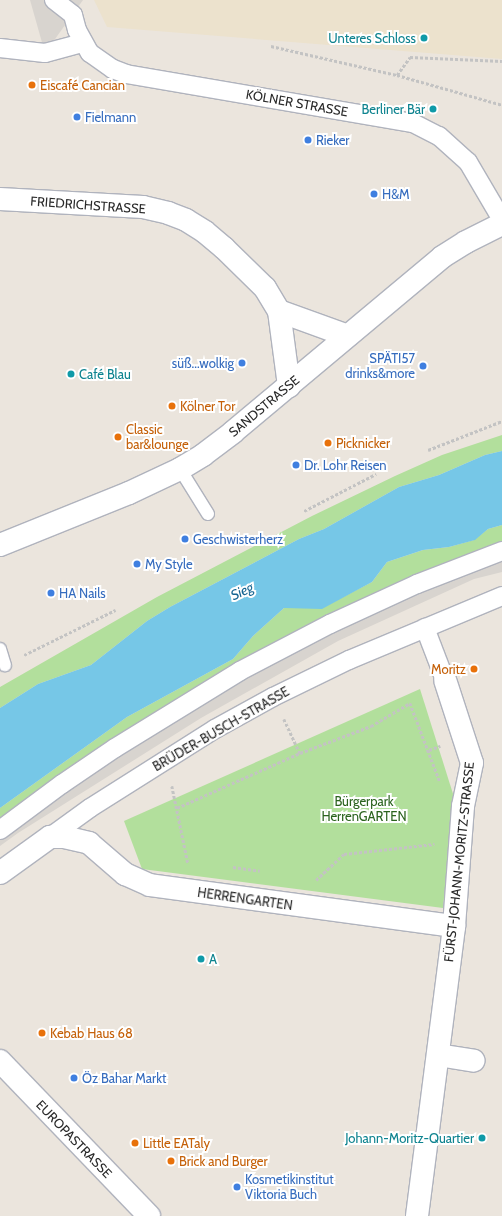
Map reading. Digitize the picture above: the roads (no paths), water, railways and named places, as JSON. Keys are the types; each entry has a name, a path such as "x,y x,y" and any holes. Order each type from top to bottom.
{"street":[{"name":"KÖLNER STRASSE","path":"54,0 73,15 77,30 90,54 113,69 126,74 413,123 439,136 468,162 502,220"},
{"path":"0,48 45,53 83,43"},
{"name":"FRIEDRICHSTRASSE","path":"0,199 143,206 186,220 224,248 265,288 279,311 289,386"},
{"name":"SANDSTRASSE","path":"0,545 129,493 180,469 203,455 289,386 442,257 466,242 502,224"},
{"path":"279,311 348,336"},
{"path":"0,830 97,760 178,708 240,671 330,624 417,584 502,551"},
{"name":"BRÜDER-BUSCH-STRASSE","path":"0,873 90,808 215,729 273,697 313,672 430,622 502,596"},
{"name":"FÜRST-JOHANN-MORITZ-STRASSE","path":"418,1216 454,926 463,806 472,763 445,680 430,622"},
{"name":"HERRENGARTEN","path":"50,837 64,837 89,843 125,874 150,885 454,926"},
{"path":"438,1055 474,1061"},
{"name":"EUROPASTRASSE","path":"0,1061 149,1216"}],"lane":[{"path":"180,469 208,514"},
{"path":"0,650 5,665"}],"water":[{"name":"Sieg","path":"502,451 502,525 488,529 475,540 449,547 423,550 387,562 372,582 322,609 284,608 253,636 233,659 127,717 0,808 0,708 38,684 91,665 147,621 170,607 299,539 324,529 399,487 439,475 485,455"}],"place":[{"name":"Unteres Schloss","path":"424,38"},
{"name":"Eiscafé Cancian","path":"32,85"},
{"name":"Berliner Bär","path":"433,109"},
{"name":"Fielmann","path":"77,117"},
{"name":"Rieker","path":"308,140"},
{"name":"H&M","path":"374,194"},
{"name":"süß...wolkig","path":"242,363"},
{"name":"SPÄTI57 drinks&more","path":"423,366"},
{"name":"Café Blau","path":"71,374"},
{"name":"Kölner Tor","path":"172,406"},
{"name":"Classic bar&lounge","path":"118,437"},
{"name":"Picknicker","path":"328,443"},
{"name":"Dr. Lohr Reisen","path":"296,465"},
{"name":"Geschwisterherz","path":"185,539"},
{"name":"My Style","path":"137,564"},
{"name":"HA Nails","path":"51,593"},
{"name":"Moritz","path":"474,669"},
{"name":"A","path":"201,959"},
{"name":"Kebab Haus 68","path":"42,1033"},
{"name":"Öz Bahar Markt","path":"74,1078"},
{"name":"Johann-Moritz-Quartier","path":"482,1138"},
{"name":"Little EATaly","path":"135,1143"},
{"name":"Brick and Burger","path":"171,1161"},
{"name":"Kosmetikinstitut Viktoria Buch","path":"237,1187"}],"park label":[{"name":"Bürgerpark HerrenGARTEN","path":"364,810"}]}
